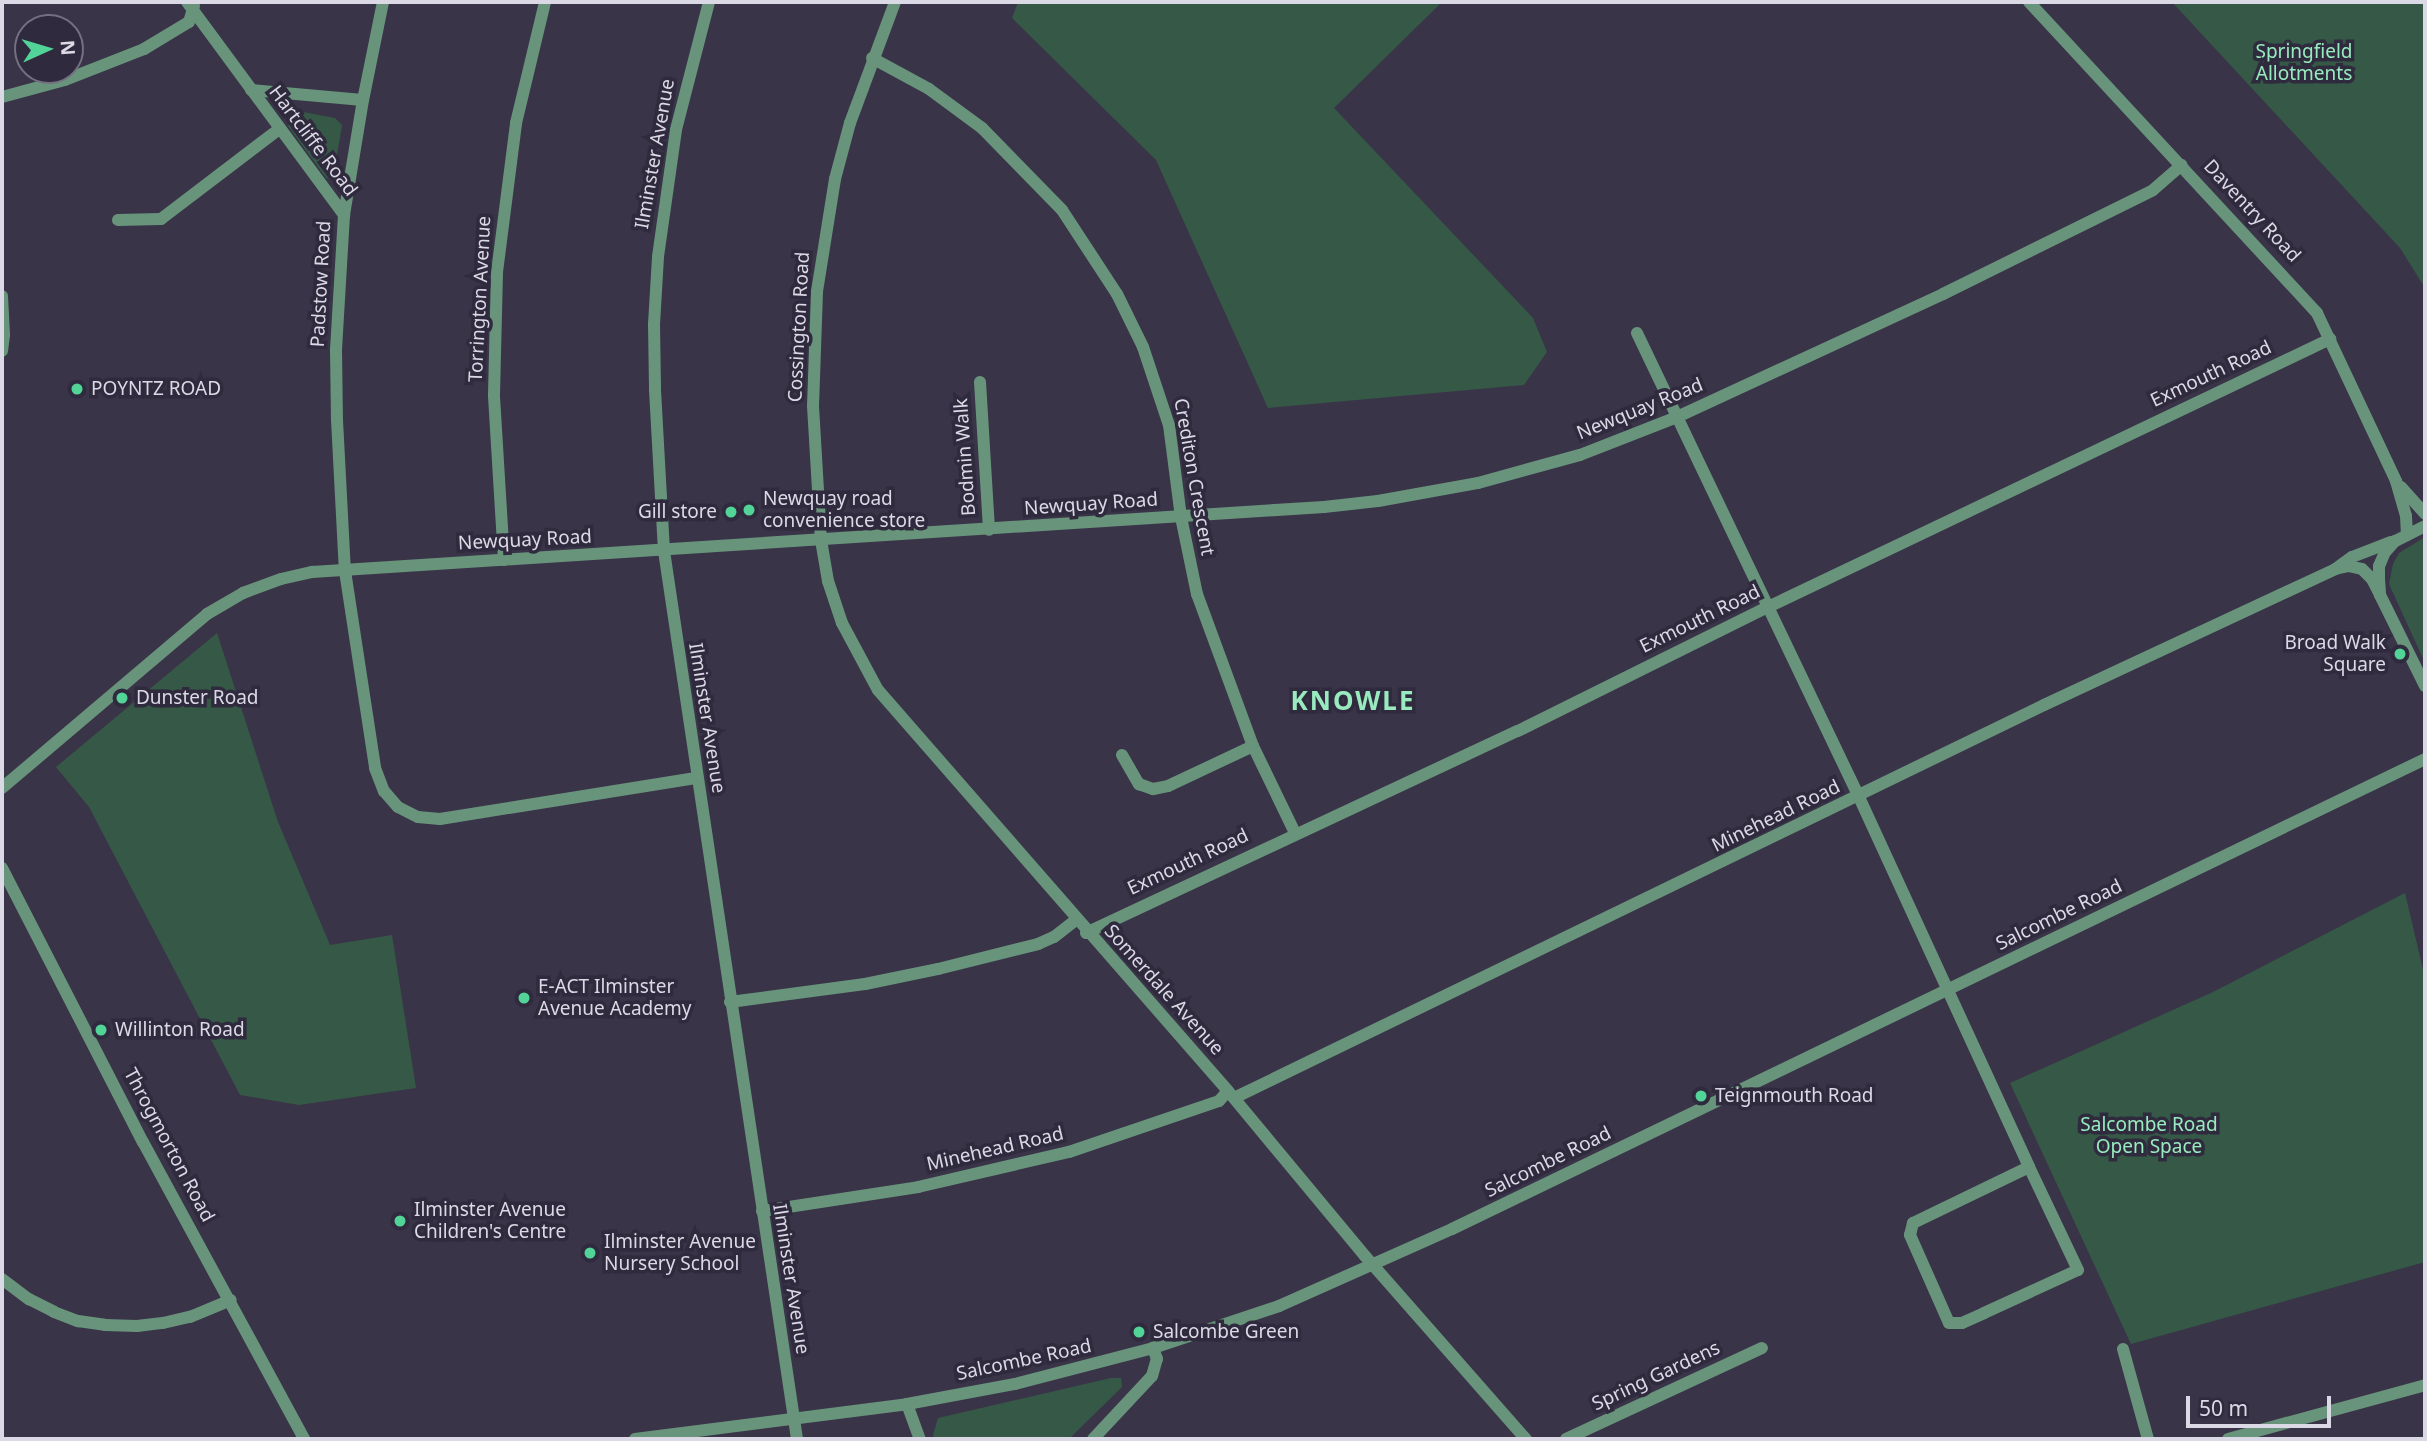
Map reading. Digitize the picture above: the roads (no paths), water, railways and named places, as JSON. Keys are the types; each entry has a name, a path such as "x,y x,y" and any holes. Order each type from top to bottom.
{"street":[{"name":"Padstow Road","path":"345,571 337,406 344,215 383,2"},
{"name":"Torrington Avenue","path":"505,560 494,395 497,272 516,123 545,2"},
{"name":"Ilminster Avenue","path":"709,2 676,130 658,257 654,324 655,390 664,551 797,1439"},
{"name":"Cossington Road","path":"821,540 813,406 817,292 835,179 872,58 895,2"},
{"name":"Daventry Road","path":"2029,2 2305,297 2330,339 2396,481 2406,516 2401,538"},
{"name":"Hartcliffe Road","path":"192,4 278,130 344,215"},
{"path":"2,97 65,79 144,49 189,22 192,4"},
{"name":"Crediton Crescent","path":"872,58 929,89 982,128 1062,210 1093,251 1118,293 1162,397 1175,454 1181,517 1197,594 1253,746 1295,833"},
{"name":"Hartcliffe Road","path":"251,90 363,100"},
{"path":"118,220 161,219 278,130"},
{"name":"Newquay Road","path":"2,788 207,614 243,593 281,579 312,572 1181,517 1378,501 1478,483 1580,454 1676,417 1943,294 2153,190 2182,165"},
{"path":"2,296 2,351"},
{"path":"1637,332 1859,797 2078,1270 1984,1313 1962,1322 1949,1323 1909,1235 1913,1223 2029,1167"},
{"name":"Exmouth Road","path":"1086,933 1518,731 1768,607 2330,339"},
{"name":"Bodmin Walk","path":"980,382 989,530"},
{"name":"Daventry Road","path":"2396,481 2419,511 2425,514"},
{"name":"Minehead Road","path":"762,1211 918,1187 1069,1152 1219,1101 1859,797 2044,705 2335,569 2352,557 2425,526"},
{"path":"2380,595 2379,566 2385,552 2401,538"},
{"name":"Somerdale Avenue","path":"821,540 828,581 842,623 877,690 1086,933 1231,1095 1374,1265 1526,1439"},
{"path":"2335,569 2348,566 2362,569 2372,579 2425,687"},
{"path":"345,571 376,768 384,791 398,807 418,817 440,819 696,778"},
{"path":"1122,755 1139,784 1153,789 1168,786 1253,746"},
{"name":"Salcombe Road","path":"635,1439 907,1404 1041,1378 1153,1348 1279,1306 1374,1265 1948,991 2425,759"},
{"name":"Throgmorton Road","path":"2,867 143,1142 304,1439"},
{"path":"730,1002 864,984 938,969 1038,944 1054,937 1076,920"},
{"path":"2,1279 29,1299 54,1312 78,1321 105,1325 137,1326 163,1323 190,1317 231,1300"},
{"path":"1093,1439 1152,1376 1157,1359 1153,1348"},
{"name":"Spring Gardens","path":"1566,1439 1762,1348"},
{"path":"2123,1349 2148,1439"},
{"path":"2228,1439 2425,1385"},
{"path":"907,1404 920,1439"}],"place":[{"name":"POYNTZ ROAD","path":"77,389"},
{"name":"Newquay road convenience store","path":"749,510"},
{"name":"Gill store","path":"731,512"},
{"name":"Broad Walk Square","path":"2400,654"},
{"name":"Dunster Road","path":"122,698"},
{"name":"E-ACT Ilminster Avenue Academy","path":"524,998"},
{"name":"Willinton Road","path":"101,1030"},
{"name":"Teignmouth Road","path":"1701,1096"},
{"name":"Ilminster Avenue Children's Centre","path":"400,1221"},
{"name":"Ilminster Avenue Nursery School","path":"590,1253"},
{"name":"Salcombe Green","path":"1139,1332"}],"district":[{"name":"KNOWLE","path":"1353,701"}],"park label":[{"name":"Springfield Allotments","path":"2304,63"},
{"name":"Salcombe Road Open Space","path":"2149,1136"}]}
